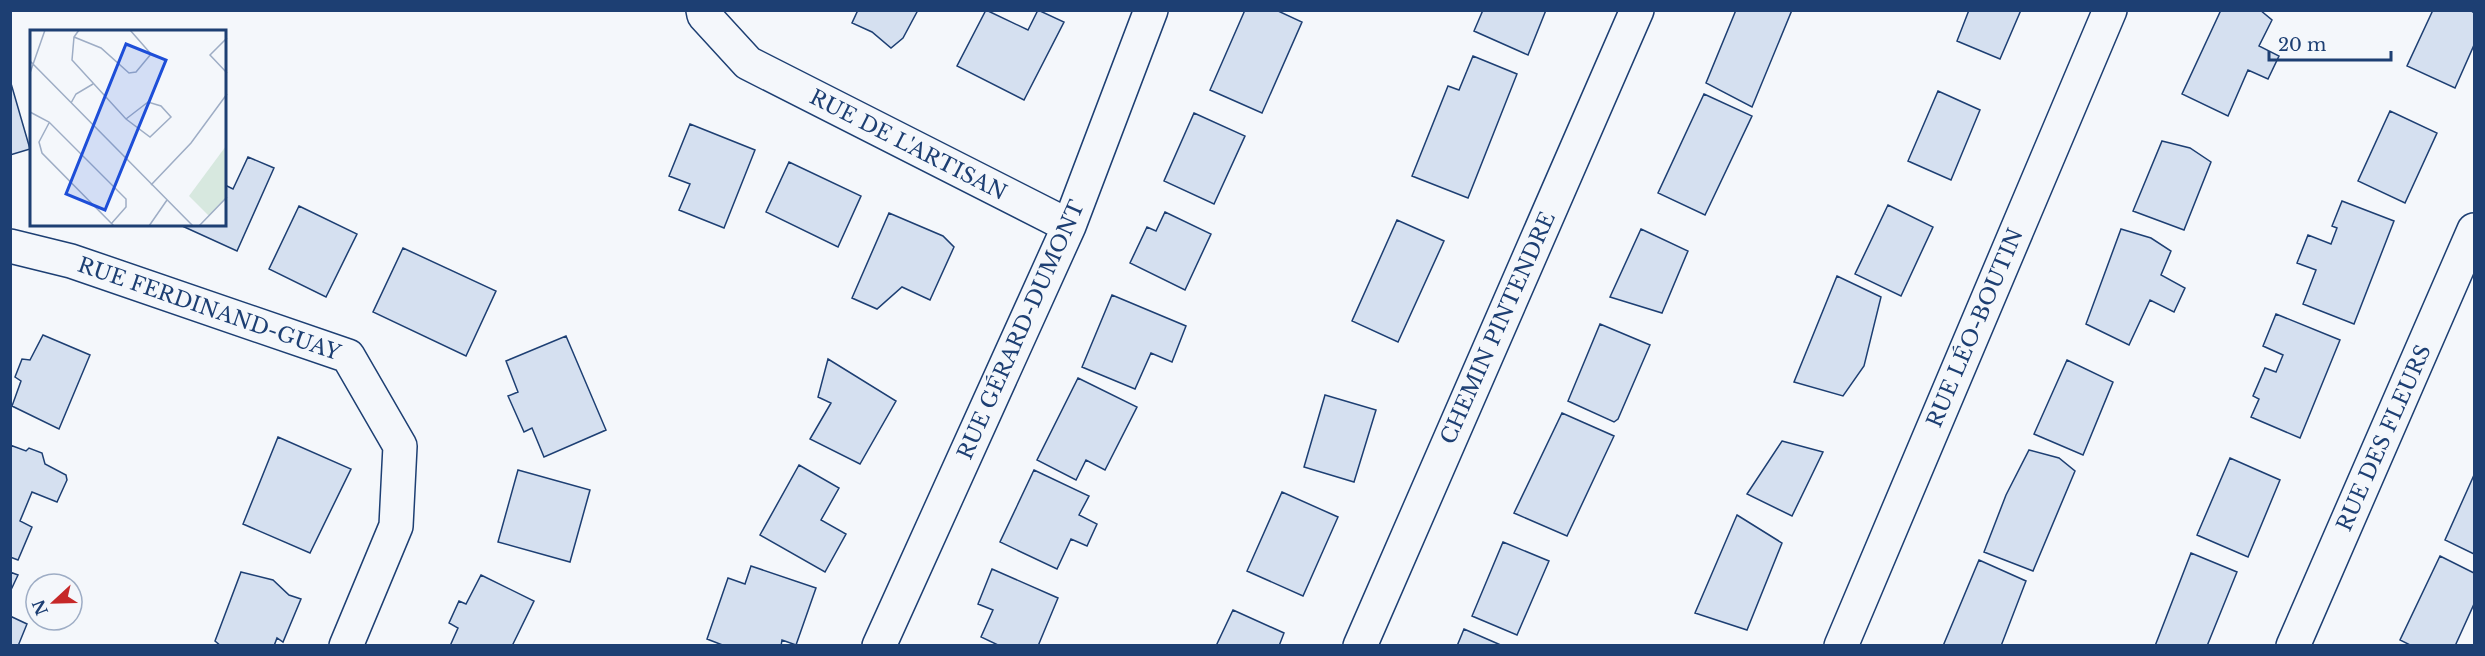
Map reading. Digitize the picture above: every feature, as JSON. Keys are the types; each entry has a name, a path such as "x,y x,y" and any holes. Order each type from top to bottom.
{"street":[{"name":"RUE DE L'ARTISAN","path":"703,10 704,15 748,63 1069,226"},
{"name":"RUE GÉRARD-DUMONT","path":"879,645 1069,226 1151,10"},
{"name":"CHEMIN PINTENDRE","path":"1360,645 1637,10"},
{"name":"RUE LÉO-BOUTIN","path":"1840,645 2110,10"},
{"name":"RUE DES FLEURS","path":"2293,645 2475,230"},
{"name":"RUE FERDINAND-GUAY","path":"10,246 71,261 348,356 400,446 396,526 346,645"}],"building":[{"path":"858,10 918,10 903,38 891,48 872,32 852,23"},
{"path":"986,10 1028,30 1038,10 1064,22 1024,100 957,66"},
{"path":"1245,10 1276,10 1302,22 1262,113 1210,90"},
{"path":"1483,10 1546,10 1528,55 1474,31"},
{"path":"1736,10 1792,10 1752,107 1706,83"},
{"path":"1969,10 2021,10 2000,59 1957,41"},
{"path":"2221,10 2260,10 2272,20 2259,46 2279,56 2268,79 2248,70 2228,116 2182,94"},
{"path":"2433,10 2470,10 2474,13 2474,45 2455,88 2407,66"},
{"path":"1473,56 1517,74 1468,198 1412,176 1448,86 1459,90"},
{"path":"10,80 30,149 10,155"},
{"path":"1938,91 1980,110 1951,180 1908,161"},
{"path":"1704,94 1752,116 1705,215 1658,193"},
{"path":"2390,111 2437,133 2405,203 2358,181"},
{"path":"1194,113 1245,136 1214,204 1164,181"},
{"path":"690,124 755,150 724,228 679,210 690,184 669,176"},
{"path":"2162,141 2190,148 2211,162 2184,230 2133,211"},
{"path":"248,157 274,168 237,251 182,226 226,226 226,186 233,189"},
{"path":"789,162 861,196 838,247 766,212"},
{"path":"2342,201 2394,221 2354,324 2303,304 2316,270 2297,263 2308,235 2331,244 2337,228 2332,226"},
{"path":"1888,205 1933,227 1901,296 1855,274"},
{"path":"299,206 357,234 326,297 269,269"},
{"path":"1165,212 1211,234 1185,290 1130,263 1147,227 1156,231"},
{"path":"889,213 943,236 954,247 930,300 902,287 877,309 852,298"},
{"path":"1397,220 1444,241 1398,342 1352,321"},
{"path":"1641,229 1688,251 1662,313 1610,297"},
{"path":"2121,229 2151,238 2171,251 2161,275 2185,288 2174,312 2150,300 2129,345 2086,324"},
{"path":"403,248 496,291 466,356 373,312"},
{"path":"1837,276 1881,297 1864,366 1843,396 1794,382"},
{"path":"1112,295 1186,326 1172,362 1151,353 1135,389 1082,367"},
{"path":"2276,314 2340,340 2300,438 2251,417 2259,399 2253,396 2265,368 2276,372 2283,355 2263,346"},
{"path":"1600,324 1650,345 1618,419 1614,422 1568,401"},
{"path":"43,335 90,355 59,429 12,406 21,381 15,377 22,359 30,360"},
{"path":"566,336 606,430 544,457 532,428 524,432 508,396 518,392 506,361"},
{"path":"828,359 896,401 860,464 810,439 831,403 818,397"},
{"path":"2067,360 2113,382 2083,455 2034,434"},
{"path":"1078,378 1137,407 1105,470 1086,460 1076,480 1037,460"},
{"path":"1325,395 1376,410 1354,482 1304,467"},
{"path":"1562,413 1614,436 1567,536 1514,513"},
{"path":"278,437 351,469 310,553 243,524"},
{"path":"1782,441 1823,452 1792,516 1747,494"},
{"path":"10,445 26,451 29,448 42,453 45,464 66,475 67,480 57,502 32,492 20,521 32,527 18,560 10,557"},
{"path":"2029,450 2059,458 2075,471 2033,571 1984,552 2006,495"},
{"path":"2230,458 2280,480 2248,557 2197,535"},
{"path":"799,465 839,488 821,520 846,534 825,572 760,535"},
{"path":"518,470 590,490 570,562 498,542"},
{"path":"1034,470 1089,496 1079,515 1097,524 1087,546 1071,539 1057,569 1000,542"},
{"path":"2474,475 2474,554 2445,540"},
{"path":"1282,492 1338,517 1303,596 1247,571"},
{"path":"1737,515 1782,543 1747,630 1695,613"},
{"path":"1503,542 1549,561 1517,635 1472,616"},
{"path":"2191,553 2237,572 2207,646 2155,646"},
{"path":"2440,556 2474,573 2474,604 2455,646 2412,646 2400,640"},
{"path":"1979,560 2026,581 2001,646 1943,646"},
{"path":"751,566 816,588 796,645 782,640 781,646 725,646 707,639 728,578 745,584"},
{"path":"992,569 1058,598 1038,646 1000,646 981,637 993,610 978,604"},
{"path":"10,572 18,575 10,592"},
{"path":"241,572 273,580 289,595 301,599 283,642 277,638 274,646 221,646 215,641"},
{"path":"481,575 534,601 512,646 450,646 458,628 449,623 459,601 466,604"},
{"path":"1233,610 1284,633 1279,646 1216,646"},
{"path":"10,616 24,623 24,631 18,646 10,646"},
{"path":"1464,629 1503,646 1457,646"}]}
